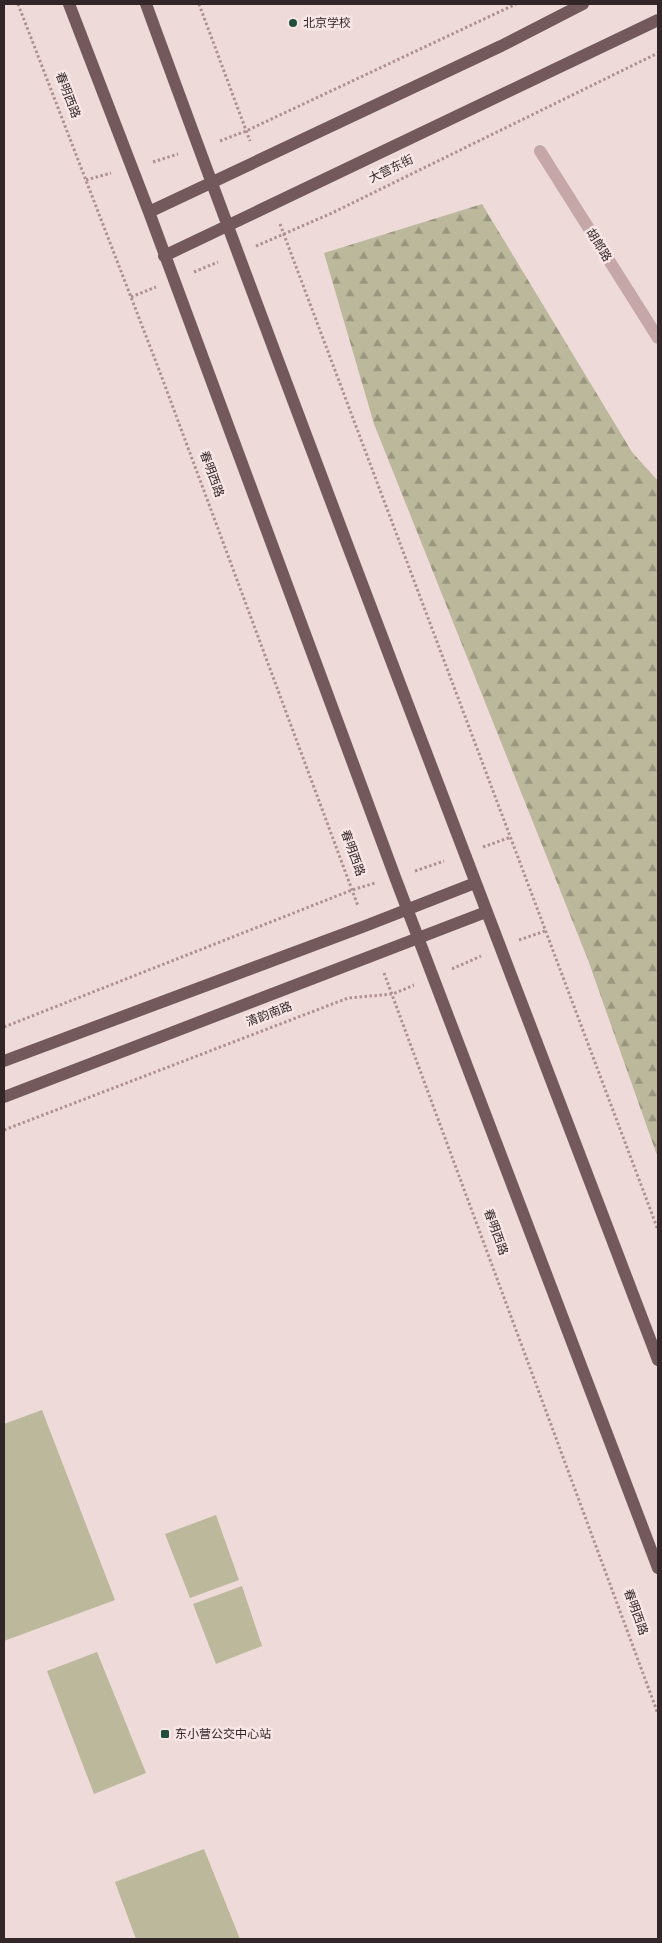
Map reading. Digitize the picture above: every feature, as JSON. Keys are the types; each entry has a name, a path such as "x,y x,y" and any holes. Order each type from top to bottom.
{"main road":[{"path":"69,4 149,212 407,910 658,1568"},
{"path":"146,4 237,254 658,1360"},
{"path":"149,212 501,46 583,4"},
{"name":"大营东街","path":"164,256 658,20"},
{"path":"4,1061 366,926 475,883"},
{"name":"清韵南路","path":"4,1097 377,954 419,940 486,912"}],"street":[{"name":"胡郎路","path":"540,151 658,338"}],"path":[{"name":"春明西路","path":"18,4 131,297 366,926"},
{"path":"199,4 257,161"},
{"path":"86,180 199,148 246,131 516,4"},
{"name":"大营东街","path":"131,297 237,254 340,209 658,53"},
{"path":"273,204 658,1230"},
{"path":"4,1027 352,890 511,837"},
{"name":"清韵南路","path":"4,1130 348,998 393,994 434,978 500,947 545,930"},
{"name":"春明西路","path":"377,954 658,1714"}],"green space":[{"path":"482,204 632,452 658,481 658,1158 588,960 374,424 324,253"},
{"path":"42,1410 115,1600 4,1641 4,1424"},
{"path":"216,1515 239,1580 190,1598 165,1534"},
{"path":"242,1586 262,1646 216,1664 193,1604"},
{"path":"97,1652 146,1773 94,1794 47,1671"},
{"path":"204,1849 240,1939 136,1939 115,1882"}],"place":[{"name":"北京学校","path":"293,23"},
{"name":"东小营公交中心站","path":"165,1734"}]}
